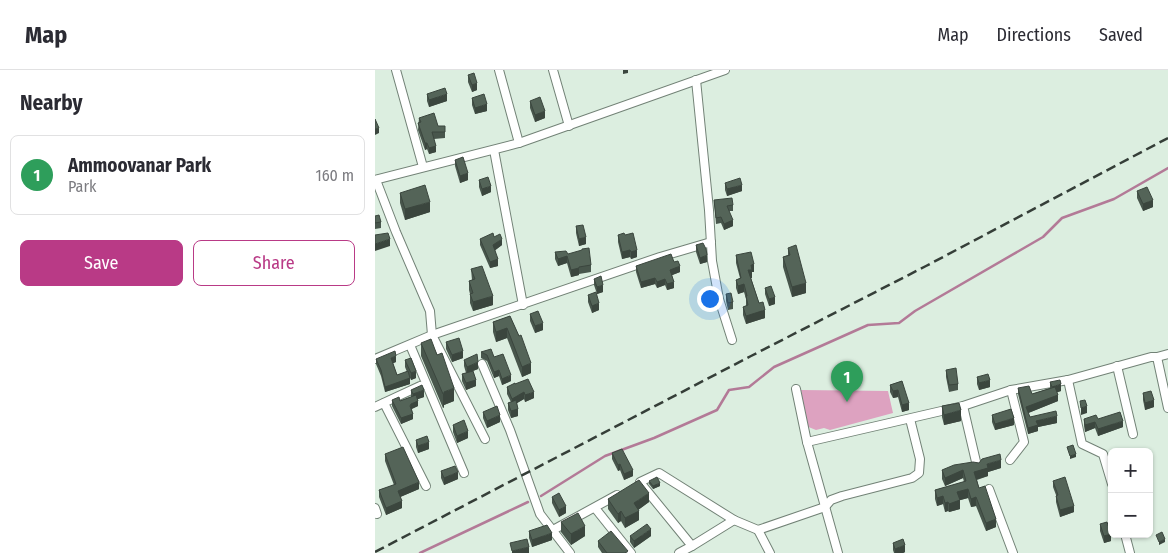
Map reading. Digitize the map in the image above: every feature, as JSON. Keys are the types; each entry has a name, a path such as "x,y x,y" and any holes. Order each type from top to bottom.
{"street":[{"path":"396,70 423,167"},
{"path":"499,70 519,143"},
{"path":"553,70 569,126"},
{"path":"485,439 432,335 430,311 392,232 376,180 519,143 725,70"},
{"path":"696,80 711,242 719,299 732,340"},
{"path":"493,150 523,305"},
{"path":"375,359 432,335 660,257 711,242"},
{"path":"409,345 464,474"},
{"path":"807,442 963,406 1011,390 1068,380 1168,354"},
{"path":"1157,357 1168,408"},
{"path":"482,364 510,430 540,514 570,553"},
{"path":"1117,366 1133,434"},
{"path":"1068,380 1081,444 1103,454 1108,471"},
{"path":"375,406 425,384"},
{"path":"796,389 807,442 838,553"},
{"path":"1009,460 1024,442 1011,390"},
{"path":"383,403 426,486"},
{"path":"963,406 977,466"},
{"path":"758,530 825,507 831,500 842,496 912,478 919,473 920,459 910,419"},
{"path":"691,546 636,484 659,474 735,520 758,530 769,553"},
{"path":"989,489 1013,553"},
{"path":"553,530 625,491"},
{"path":"595,508 631,553"},
{"path":"679,553 735,520"},
{"path":"1126,538 1130,553"}],"shaded area":[{"path":"801,390 888,391 893,413 830,430 824,428 816,430 806,426"}],"building":[{"path":"474,73 477,83 472,85 468,75"},
{"path":"445,88 447,94 429,100 427,94"},
{"path":"484,94 487,104 475,108 472,98"},
{"path":"540,97 545,111 535,115 530,101"},
{"path":"434,113 438,126 445,126 445,132 432,132 436,146 429,148 427,143 425,143 418,123 421,122 419,118"},
{"path":"375,119 379,128 375,129"},
{"path":"463,157 468,173 460,176 455,160"},
{"path":"488,177 491,186 482,189 479,180"},
{"path":"740,178 742,185 727,189 725,183"},
{"path":"425,185 430,202 405,209 400,193"},
{"path":"1147,187 1153,200 1143,204 1137,191"},
{"path":"732,198 733,205 727,206 733,220 724,224 721,217 716,218 714,200"},
{"path":"379,215 381,222 375,223 375,216"},
{"path":"583,225 586,237 579,239 576,226"},
{"path":"388,233 390,239 375,244 375,235"},
{"path":"493,233 494,237 500,234 502,239 493,245 498,259 490,262 480,239"},
{"path":"624,233 625,235 633,233 637,250 622,252 618,235"},
{"path":"703,243 707,255 700,258 696,245"},
{"path":"796,245 806,283 792,287 783,257 790,255 788,248"},
{"path":"589,248 591,265 571,270 567,256 558,259 555,252 566,251 568,254"},
{"path":"751,252 754,264 751,265 752,270 748,270 759,303 763,302 765,310 746,316 743,307 748,305 747,296 744,284 738,286 736,280 741,278 736,255"},
{"path":"671,254 674,262 678,261 680,266 670,270 674,282 667,284 665,279 657,282 655,278 641,282 636,266"},
{"path":"482,266 493,296 473,302 470,294 473,293 469,281 475,279 471,269"},
{"path":"601,276 603,285 597,287 594,279"},
{"path":"771,286 775,297 769,299 765,288"},
{"path":"713,289 715,297 707,300 704,292"},
{"path":"596,292 599,303 592,306 588,295"},
{"path":"731,293 733,302 728,303 726,294"},
{"path":"538,311 543,323 535,326 530,314"},
{"path":"510,316 519,336 521,335 531,363 522,367 507,328 496,332 493,322"},
{"path":"459,338 463,351 452,355 446,342"},
{"path":"431,339 437,355 442,353 454,388 444,392 444,394 421,343"},
{"path":"491,349 494,357 503,354 511,375 502,379 499,370 494,372 487,355 481,352"},
{"path":"395,351 396,356 391,358 397,375 408,371 410,378 385,387 376,359"},
{"path":"477,354 478,362 467,367 464,360"},
{"path":"411,358 416,371 411,373 405,360"},
{"path":"956,368 958,384 949,385 946,370"},
{"path":"473,371 476,380 466,383 462,374"},
{"path":"988,374 990,380 979,383 977,377"},
{"path":"528,379 534,392 525,395 524,392 512,399 507,387"},
{"path":"1060,380 1061,384 1052,387 1050,382"},
{"path":"902,381 909,403 902,405 898,390 893,391 890,385"},
{"path":"422,385 424,390 413,394 411,390"},
{"path":"1029,386 1032,394 1055,387 1058,395 1026,407 1030,417 1056,411 1057,416 1036,421 1038,425 1028,428 1018,388"},
{"path":"1151,391 1154,400 1145,403 1143,393"},
{"path":"416,395 418,401 410,406 413,414 401,418 392,400 399,397 400,401"},
{"path":"516,400 518,409 511,411 508,403"},
{"path":"1085,400 1087,406 1081,408 1080,401"},
{"path":"959,403 961,410 944,415 942,406"},
{"path":"497,406 500,415 487,421 483,412"},
{"path":"1011,409 1014,418 995,424 992,415"},
{"path":"1120,412 1123,421 1098,429 1095,422 1085,425 1084,419 1096,415 1098,419"},
{"path":"464,420 468,431 457,436 453,425"},
{"path":"427,436 429,442 418,446 416,440"},
{"path":"1073,445 1076,454 1070,456 1067,447"},
{"path":"403,447 419,482 398,491 402,501 386,508 379,490 396,484 385,454"},
{"path":"622,449 633,470 624,474 612,453"},
{"path":"1000,454 1001,460 987,464 988,468 974,472 979,488 985,486 996,519 986,523 976,497 971,499 968,489 957,492 960,500 949,504 948,502 945,503 943,496 937,498 935,490 966,481 963,470 945,478 942,470 954,465 979,463 982,459"},
{"path":"455,466 458,472 444,478 441,471"},
{"path":"657,477 660,483 653,486 649,481"},
{"path":"1065,477 1074,506 1060,510 1056,496 1058,495 1053,481"},
{"path":"639,480 649,493 634,503 639,511 625,518 621,511 618,514 608,499"},
{"path":"559,493 566,506 559,510 552,497"},
{"path":"578,513 585,526 571,534 561,522"},
{"path":"1107,522 1108,535 1104,536 1100,524"},
{"path":"647,524 651,529 634,541 630,536"},
{"path":"547,525 552,533 532,540 529,531"},
{"path":"611,531 628,551 625,553 607,553 598,541"},
{"path":"1162,532 1165,539 1159,542 1156,535"},
{"path":"527,539 529,547 512,551 510,543"},
{"path":"903,539 905,545 895,549 893,543"}],"waterway":[{"path":"541,496 605,456 654,438 717,410 729,390 749,387 774,367 868,325 899,323 915,311 1043,237 1062,218 1114,199 1168,168"},
{"path":"420,553 528,502"}],"railway":[{"path":"375,552 1168,138"}],"place":[{"name":"Ammoovanar Park","path":"847,402"}]}
